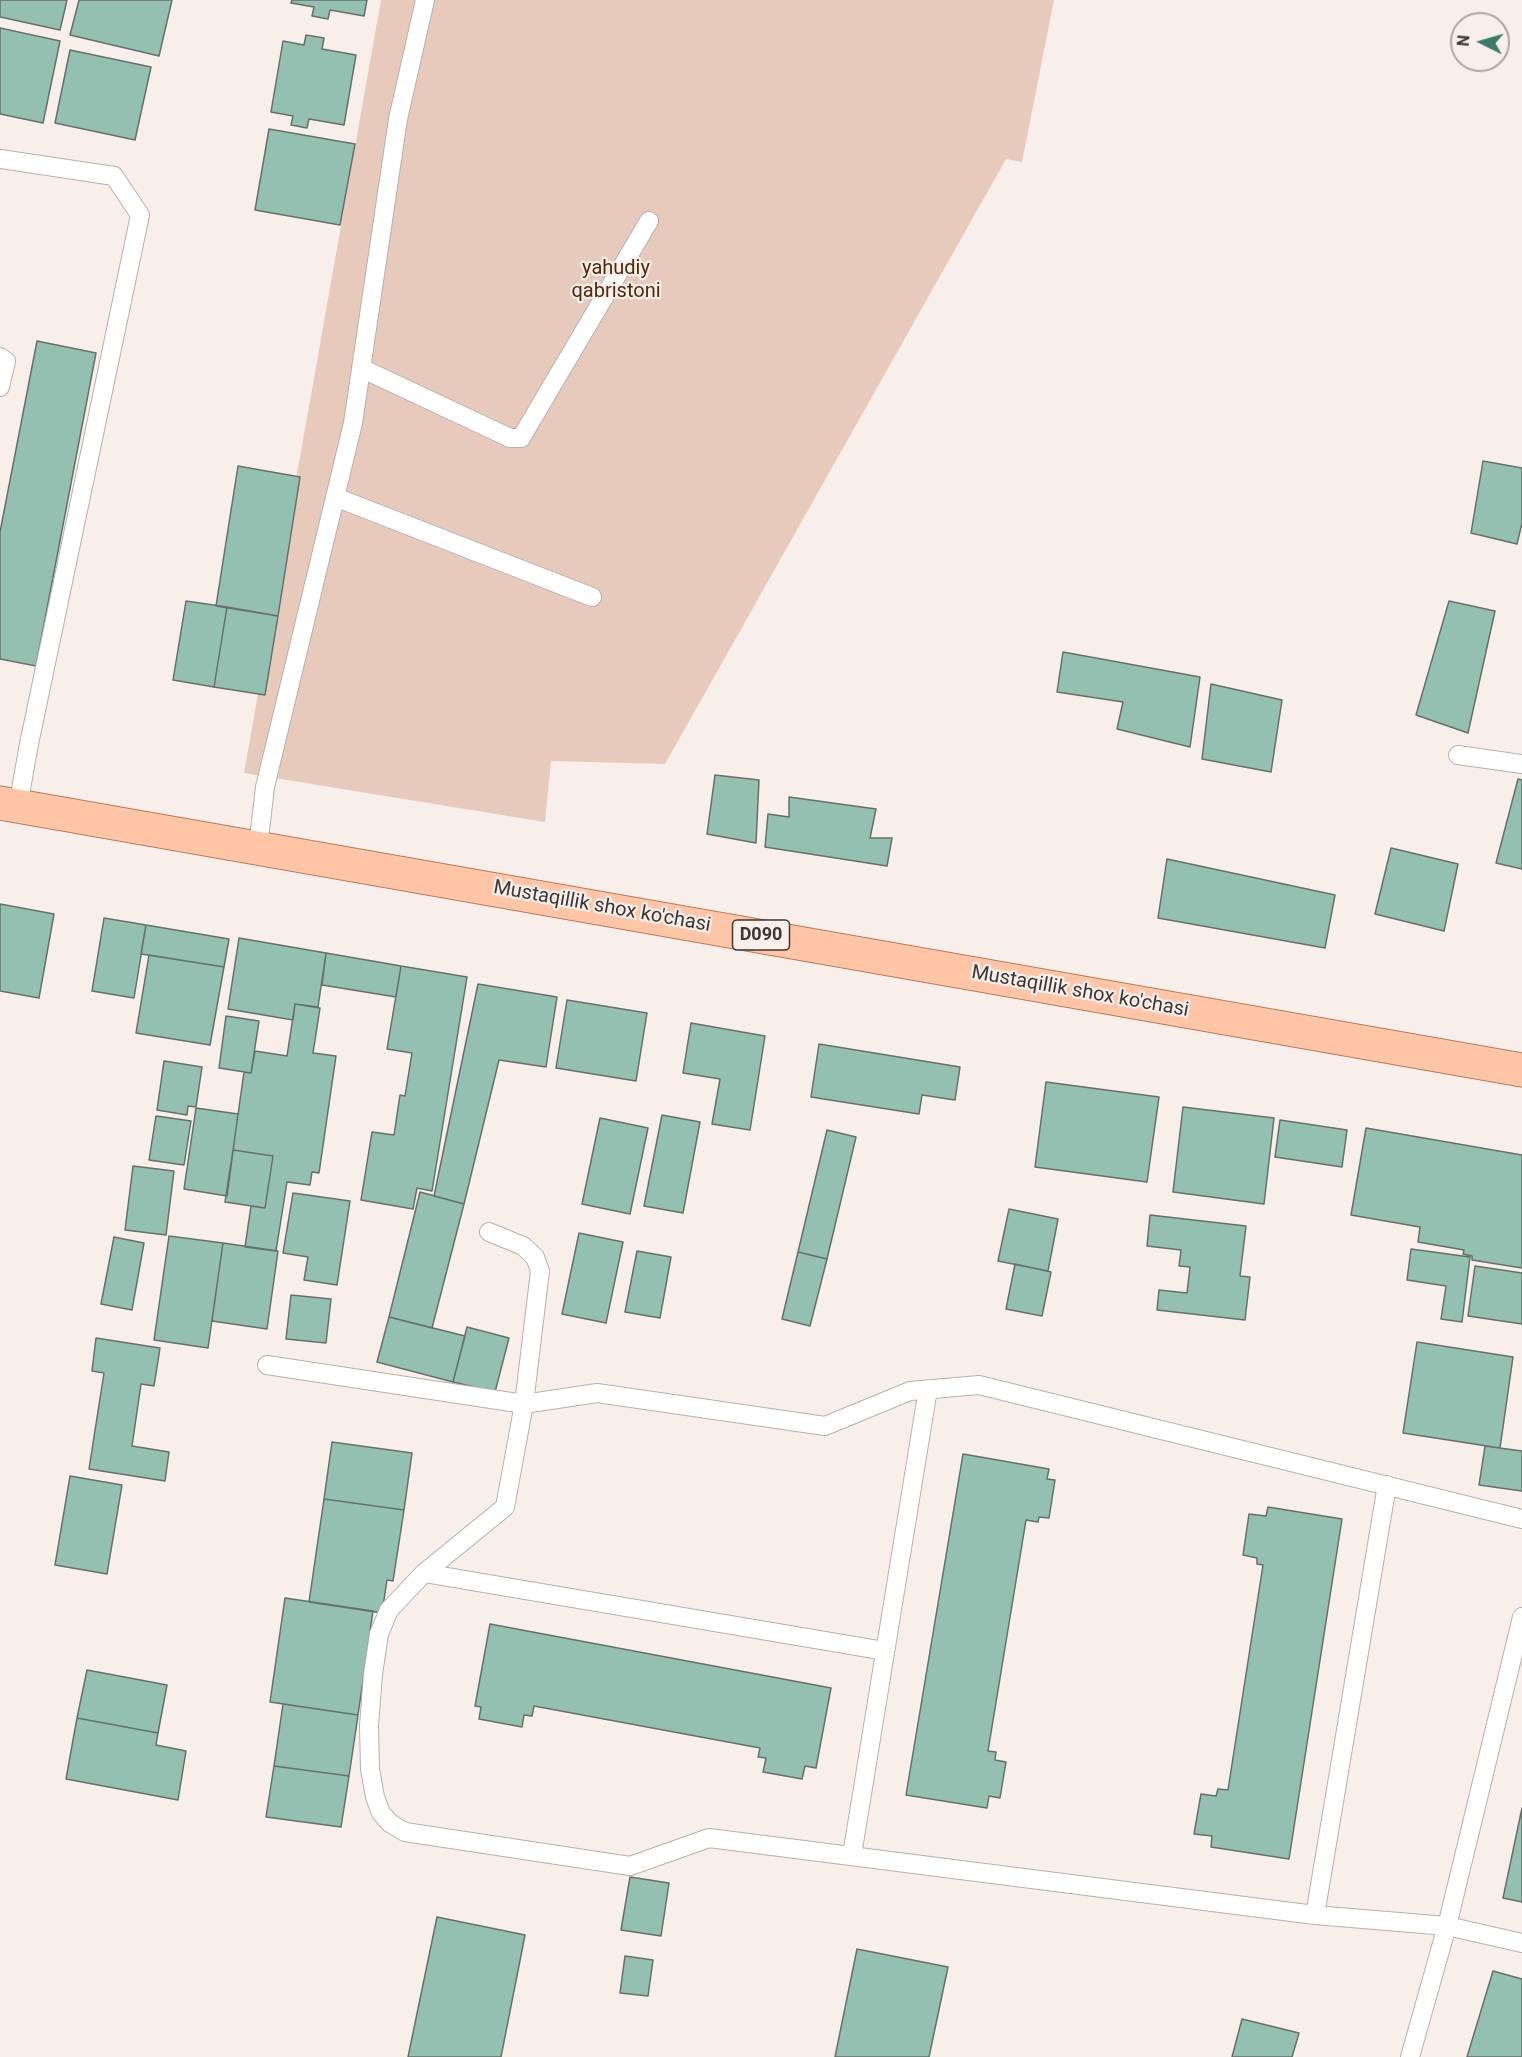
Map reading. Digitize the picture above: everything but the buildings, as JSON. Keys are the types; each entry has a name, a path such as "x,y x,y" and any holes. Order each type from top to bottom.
{"main road":[{"name":"Mustaqillik shox ko'chasi","path":"9,804 1522,1070"}],"lane":[{"path":"258,847 265,787 353,423 398,119 425,0"},
{"path":"0,159 114,176 140,215 29,744 9,804"},
{"path":"361,368 510,438 520,438 649,222"},
{"path":"0,357 6,361 0,387"},
{"path":"335,497 592,597"},
{"path":"1458,755 1522,764"},
{"path":"489,1232 523,1245 535,1257 540,1271 524,1404 505,1507 424,1573 389,1610 380,1634 373,1674 369,1726 370,1769 375,1797 381,1813 390,1823 405,1832 630,1866 710,1838 1315,1915 1447,1926 1522,1943"},
{"path":"267,1365 524,1404 597,1393 825,1426 910,1391 979,1385 1522,1519"},
{"path":"852,1855 928,1389"},
{"path":"1315,1915 1387,1485"},
{"path":"424,1573 885,1651"},
{"path":"1410,2057 1447,1926 1522,1617"}],"green space":[{"name":"yahudiy qabristoni","path":"381,0 1054,0 1022,162 1006,159 665,764 551,761 545,822 244,773"}]}
